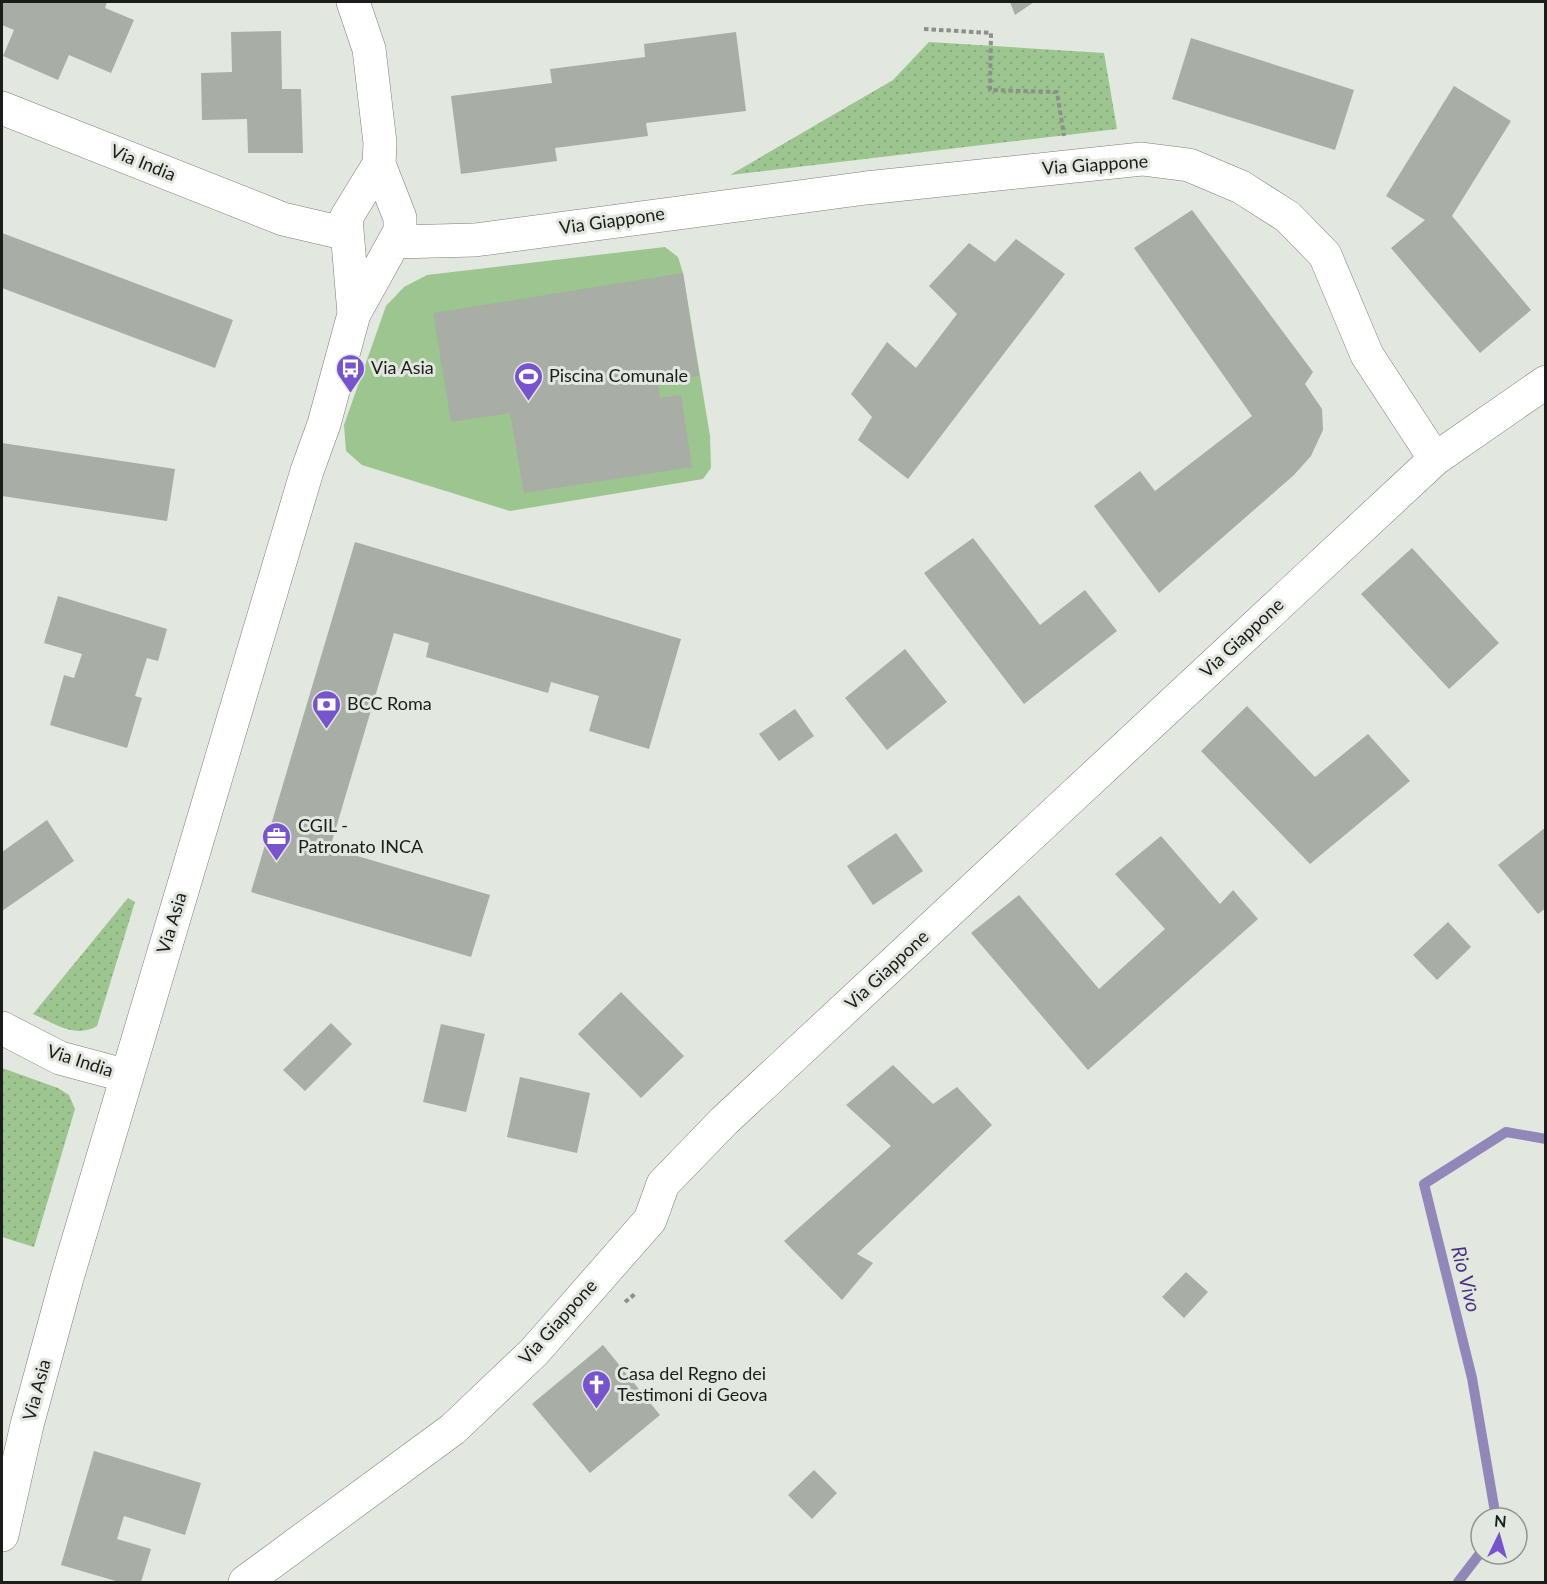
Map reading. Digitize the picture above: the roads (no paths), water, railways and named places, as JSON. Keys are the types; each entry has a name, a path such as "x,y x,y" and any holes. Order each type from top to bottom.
{"street":[{"path":"353,2 369,49 380,143 379,164 396,230"},
{"name":"Via India","path":"2,108 283,219 349,224"},
{"name":"Via Giappone","path":"244,1582 453,1429 534,1352 650,1220 663,1184 724,1121 1435,459 1367,355 1325,255 1288,217 1240,187 1190,165 1142,159 866,188 475,240 396,230"},
{"path":"379,164 349,224 357,247 368,252 380,252 396,230"},
{"path":"349,224 362,200 375,197 389,202 396,230"},
{"name":"Via Asia","path":"349,224 354,314"},
{"name":"Via Asia","path":"2,1535 33,1402 127,1076 307,471 324,424 354,314 396,230"},
{"path":"1435,459 1545,382"},
{"name":"Via India","path":"2,1028 60,1058 127,1076"}],"waterway":[{"name":"Rio Vivo","path":"1494,1506 1472,1378 1424,1184 1506,1132 1546,1139"},
{"name":"Rio Vivo","path":"1458,1582 1470,1566"}],"place":[{"name":"Via Asia","path":"350,394"},
{"name":"Piscina Comunale","path":"528,402"},
{"name":"BCC Roma","path":"326,730"},
{"name":"CGIL - Patronato INCA","path":"277,862"},
{"name":"Casa del Regno dei Testimoni di Geova","path":"596,1410"}]}
